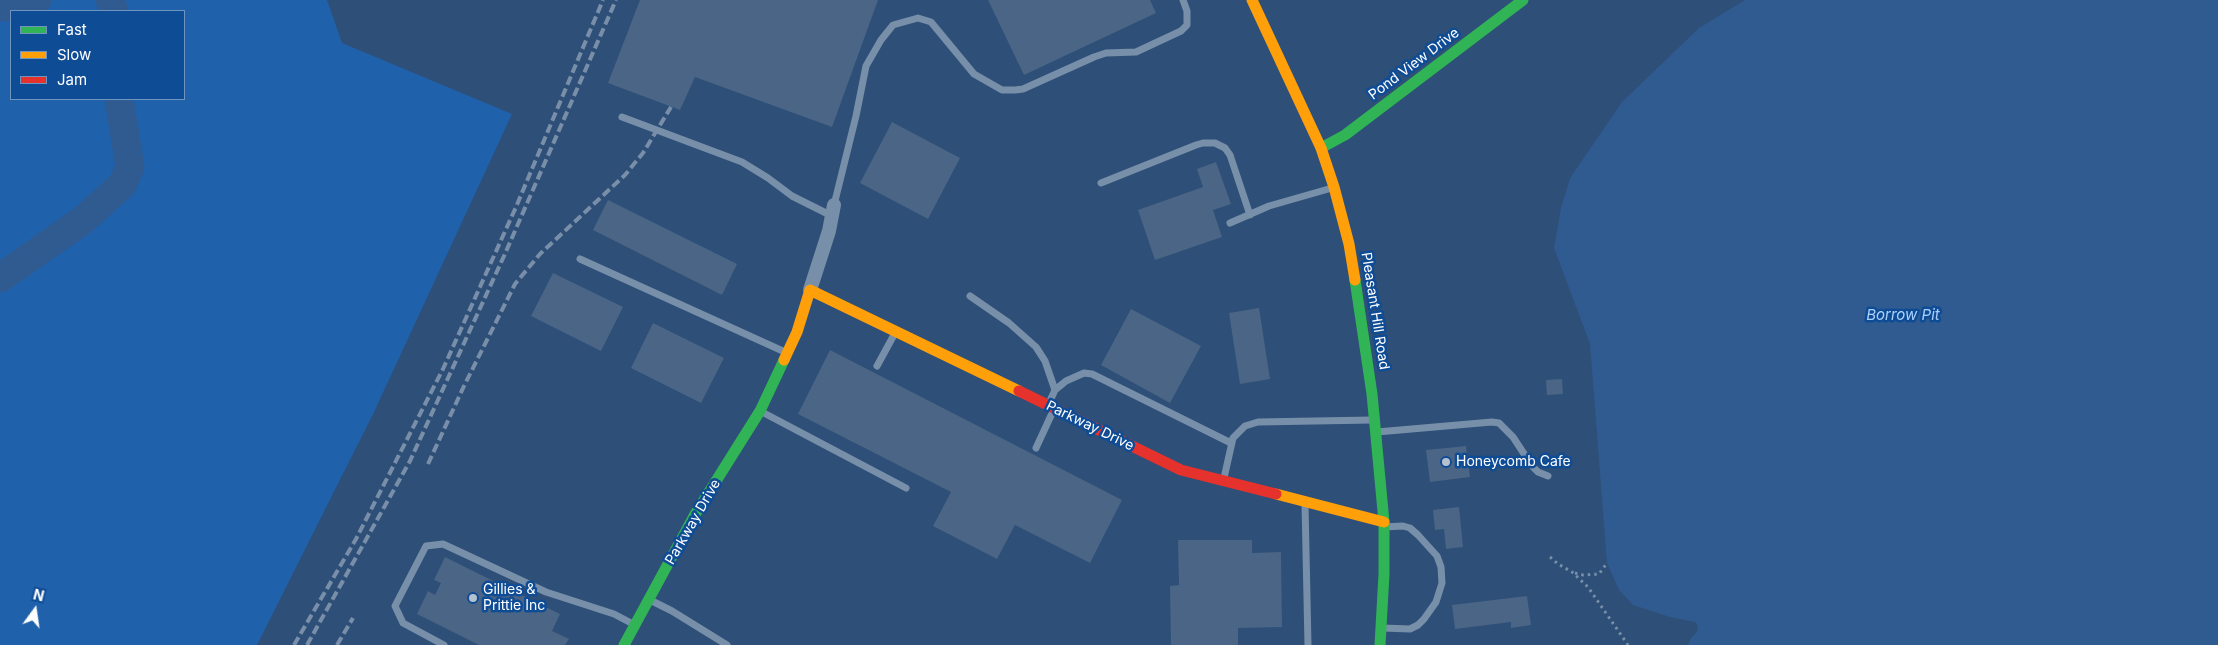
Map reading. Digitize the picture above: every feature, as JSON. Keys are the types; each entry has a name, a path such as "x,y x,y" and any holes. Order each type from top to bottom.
{"street":[{"name":"Pleasant Hill Road","path":"1252,0 1321,148 1334,187 1351,253 1376,426 1384,524 1380,645"},
{"name":"Pond View Drive","path":"1321,148 1345,135 1523,0"},
{"name":"Parkway Drive","path":"624,645 694,516 760,411 797,332 829,231 833,210"},
{"name":"Parkway Drive","path":"810,290 1181,470 1384,524"}],"lane":[{"path":"622,117 742,162 792,196 833,210 866,66 881,40 893,25 918,18 931,22 974,74 1002,90 1023,90 1094,57 1106,53 1136,52 1180,31 1186,26 1187,11 1183,0"},
{"path":"1101,183 1203,142 1214,143 1225,148 1230,154 1250,214"},
{"path":"1230,223 1269,206 1334,187"},
{"path":"580,259 787,353"},
{"path":"970,296 1009,323 1036,348 1045,361 1055,390 1036,448"},
{"path":"878,366 896,331"},
{"path":"1055,390 1077,375 1084,373 1098,376 1231,443"},
{"path":"760,411 906,488"},
{"path":"1224,482 1231,443 1238,431 1245,426 1258,422 1376,426 1499,423 1513,437 1532,466 1538,472 1548,476"},
{"path":"1305,503 1308,645"},
{"path":"1382,628 1410,629 1418,625 1424,620 1436,602 1442,583 1441,567 1437,556 1418,535 1410,528 1384,524"},
{"path":"444,645 403,623 395,606 426,546 443,544 546,592 614,614 634,625"},
{"path":"649,600 727,645"}],"path":[{"path":"1550,556 1558,564 1572,572 1583,575 1600,574 1607,564"},
{"path":"1572,572 1592,592 1628,645"}],"shaded area":[{"path":"0,0 327,0 342,43 512,114 374,412 257,645 0,645"}],"water":[{"name":"Borrow Pit","path":"1745,0 2218,0 2218,645 1688,645 1691,638 1697,632 1698,626 1695,622 1670,617 1633,605 1619,590 1607,563 1590,344 1554,248 1561,208 1570,178 1622,102 1699,28"}],"building":[{"path":"640,0 878,0 832,127 695,77 680,110 608,83"},
{"path":"988,0 1150,0 1156,13 1024,75"},
{"path":"892,122 960,158 928,219 860,183"},
{"path":"1216,162 1231,204 1213,210 1222,237 1155,260 1138,210 1203,187 1197,169"},
{"path":"608,200 737,264 722,295 593,230"},
{"path":"553,273 623,307 601,351 531,316"},
{"path":"1259,308 1270,379 1240,384 1229,313"},
{"path":"1131,309 1201,346 1170,403 1101,365"},
{"path":"653,323 724,358 701,403 631,368"},
{"path":"830,350 1122,500 1090,563 1015,525 997,559 933,526 951,492 798,414"},
{"path":"1562,379 1563,394 1547,395 1546,380"},
{"path":"1466,446 1470,477 1430,482 1426,450"},
{"path":"1459,507 1463,547 1446,549 1444,529 1435,530 1433,510"},
{"path":"1178,540 1252,540 1252,553 1281,552 1282,627 1238,628 1238,645 1171,645 1170,586 1179,585"},
{"path":"445,557 560,614 552,631 569,639 565,645 479,645 417,614 428,591 435,595 441,583 434,580"},
{"path":"1527,596 1531,625 1511,628 1511,622 1455,629 1452,605"}],"waterway":[{"path":"0,7 25,6 37,0"},
{"path":"110,0 114,10"},
{"path":"0,278 83,220 122,185 130,167 119,100"}],"railway":[{"path":"294,645 356,539 443,369 516,207 603,0"},
{"path":"307,645 410,461 504,256 616,0"},
{"path":"428,464 464,386 515,284 540,254 625,175 643,153 671,107"},
{"path":"337,645 353,618"}],"traffic: fast":[{"path":"1321,148 1345,135 1523,0"},
{"path":"1355,280 1372,394 1384,522 1384,574 1380,645"},
{"path":"624,645 694,516 760,411 784,360"}],"traffic: slow":[{"path":"1252,0 1321,148 1334,187 1349,244 1355,280"},
{"path":"784,360 797,332 810,290 1019,391"},
{"path":"1276,494 1384,522"}],"traffic: jam":[{"path":"1019,391 1181,470 1276,494"}],"place":[{"name":"Honeycomb Cafe","path":"1446,462"},
{"name":"Gillies & Prittie Inc","path":"473,598"}]}
